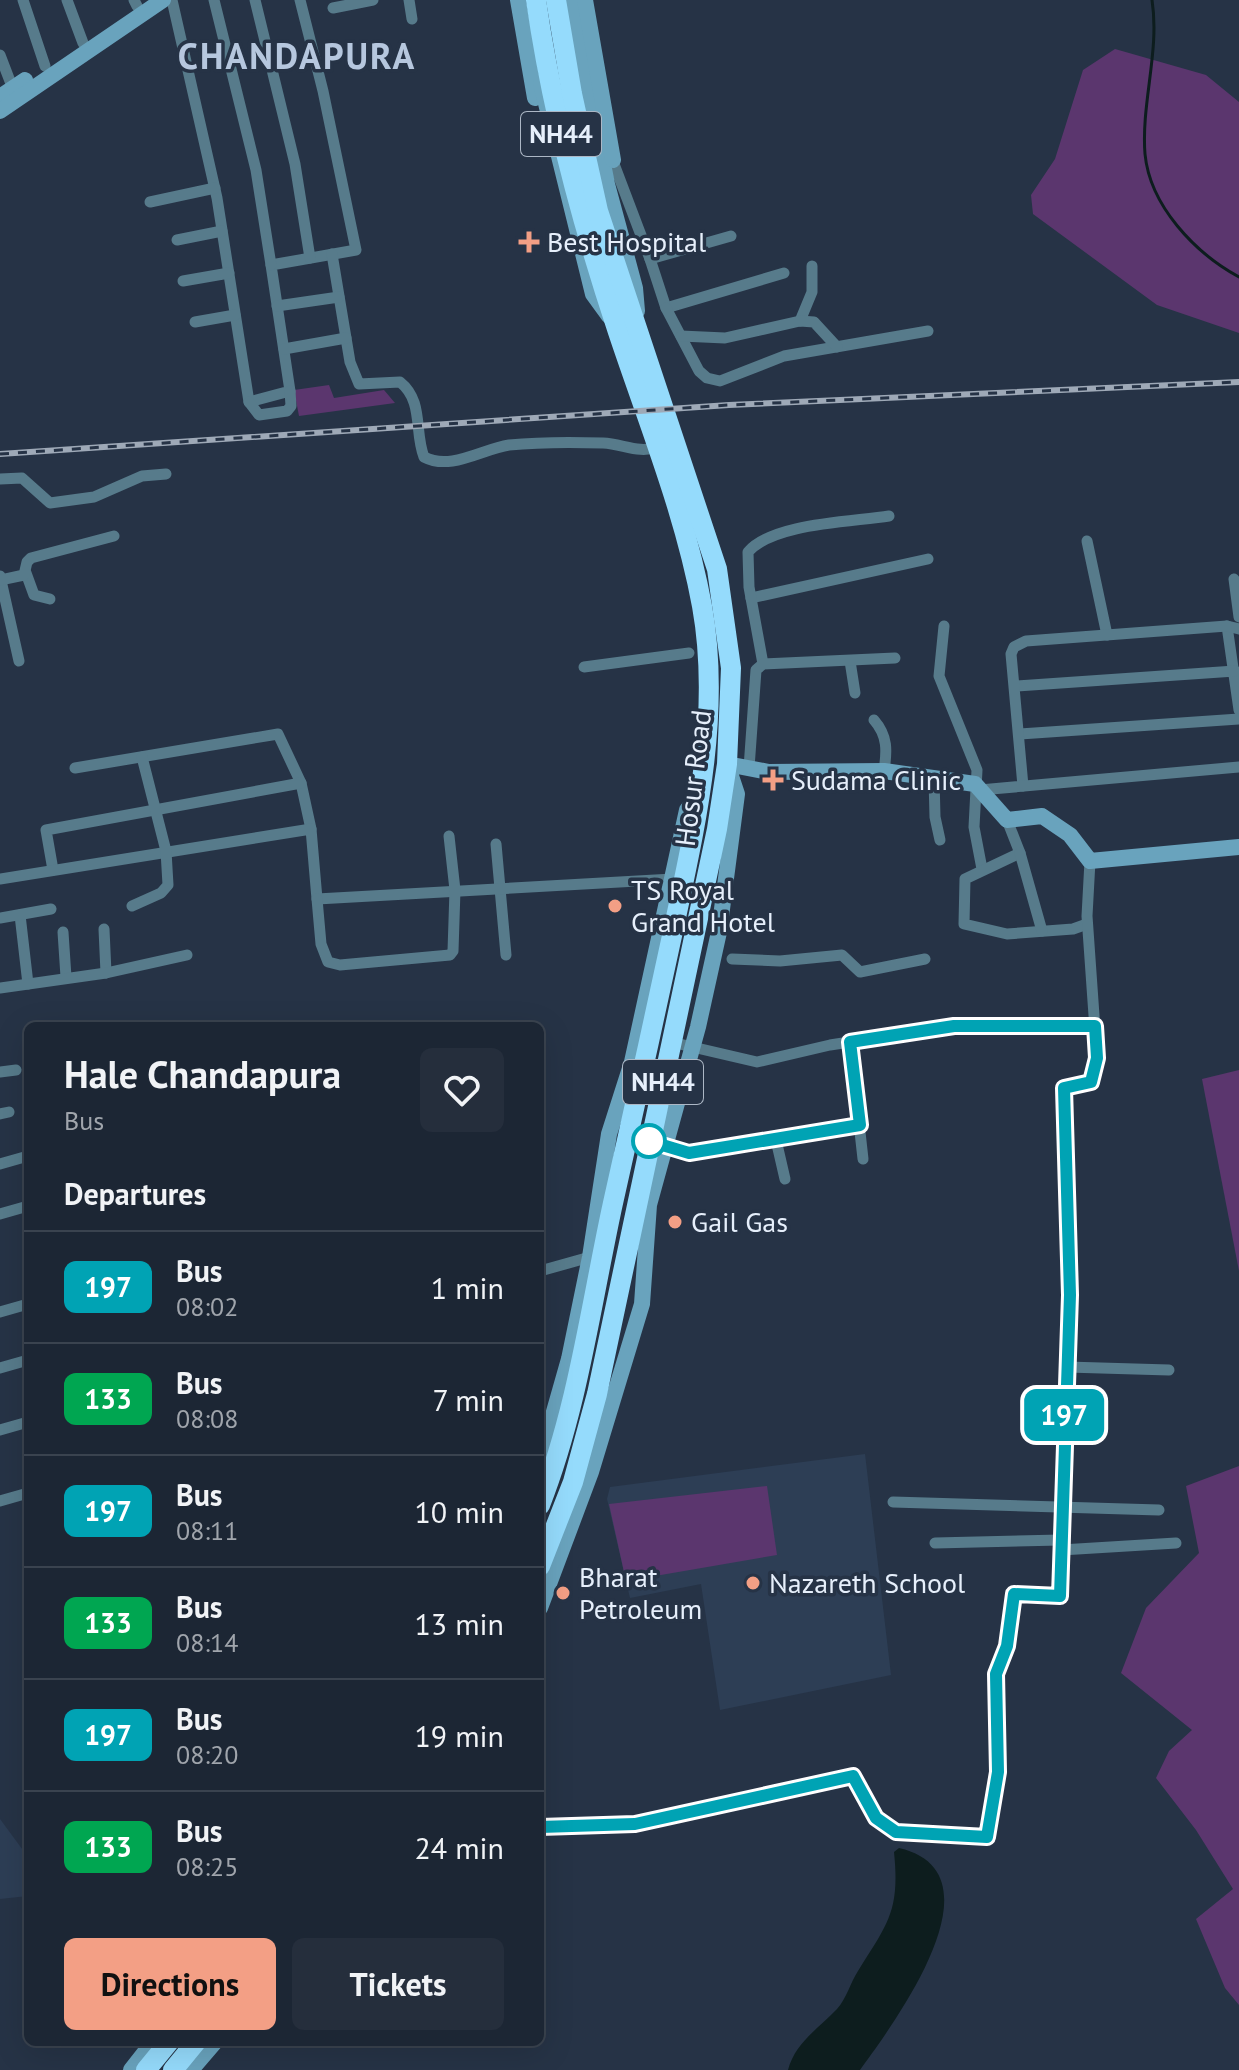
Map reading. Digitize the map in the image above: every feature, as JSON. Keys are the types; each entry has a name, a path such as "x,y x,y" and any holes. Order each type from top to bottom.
{"highway":[{"name":"NH44","path":"536,0 559,128 606,264 637,327"},
{"name":"NH44","path":"556,0 616,327"},
{"name":"Hosur Road","path":"544,1492 574,1394 699,795 709,708 709,654 698,586 658,447 616,327"},
{"name":"Hosur Road","path":"544,1555 584,1447 658,1143 671,1042 717,829 727,764 731,668 721,588 637,327"},
{"path":"146,2070 166,2046"},
{"path":"173,2070 193,2046"}],"street":[{"path":"23,0 45,66"},
{"path":"67,0 83,43"},
{"path":"0,111 163,0"},
{"path":"172,0 215,188 249,402 259,415 287,411 292,400 256,170 214,0"},
{"path":"255,0 295,164 310,258"},
{"path":"271,265 356,250 300,0"},
{"path":"333,8 373,0"},
{"path":"409,0 412,19"},
{"path":"518,0 542,132 553,142"},
{"path":"526,0 553,142 593,294 616,327"},
{"path":"571,0 607,184 635,288 637,327"},
{"path":"585,0 614,164 666,308 699,371 707,378 720,381 784,356 928,331"},
{"path":"0,55 6,93 139,2"},
{"path":"607,184 614,164"},
{"path":"150,202 215,188"},
{"path":"177,240 222,231"},
{"path":"650,259 731,236"},
{"path":"332,254 350,362 359,384 400,382 408,388 421,428 424,457 431,461 481,455 508,445 600,443 646,452 658,447"},
{"path":"800,321 812,292 812,266"},
{"path":"183,281 229,273"},
{"path":"666,308 784,273"},
{"path":"277,306 339,297"},
{"path":"195,322 235,315"},
{"path":"681,336 725,338 800,321 821,325 837,347"},
{"path":"284,349 346,338"},
{"path":"249,402 290,391"},
{"path":"0,479 22,478 50,503 94,497 142,476 166,474"},
{"path":"763,664 751,598 748,552 755,544 781,532 889,516"},
{"path":"50,599 34,595 26,573 27,562 31,558 114,536"},
{"path":"1087,541 1107,635"},
{"path":"751,598 928,559"},
{"path":"19,661 0,578 26,573"},
{"path":"1234,579 1239,617"},
{"path":"944,626 939,676 971,748 977,770 974,827 982,869"},
{"path":"1023,786 1017,686 1011,654 1014,647 1026,641 1233,628 1239,710"},
{"path":"584,667 689,653"},
{"path":"749,768 756,670 763,664 895,658"},
{"path":"850,661 855,693"},
{"path":"1017,686 1235,671"},
{"path":"1020,734 1239,719"},
{"path":"874,720 882,729 886,744 884,771"},
{"path":"75,768 278,734 301,783 311,829 324,956 328,962 340,965 450,955 455,890 449,836"},
{"path":"132,906 161,893 168,885 166,851 153,811 142,757"},
{"path":"544,1597 591,1472 642,1304 646,1223 658,1143 692,1049 728,874 737,794 727,764 769,772 884,771 977,787 1023,786 1239,767"},
{"path":"934,778 935,817 940,840"},
{"path":"53,870 46,830 301,783"},
{"path":"977,787 1007,820 1020,853 1042,931"},
{"path":"544,1447 569,1359 590,1257 609,1134 632,1062 687,810 699,795"},
{"path":"544,1827 635,1824 853,1776 876,1818 896,1832 987,1837 998,1772 996,1674 1009,1636 1014,1594 1060,1596 1070,1295 1064,1088 1091,1082 1097,1058 1087,924 1090,861 1070,835 1042,816 1007,820"},
{"path":"0,879 311,829"},
{"path":"496,844 506,955"},
{"path":"1090,861 1239,847"},
{"path":"1020,853 965,879 962,886 964,924 1002,934 1073,929 1087,924"},
{"path":"317,899 499,886 673,879"},
{"path":"0,918 51,909"},
{"path":"20,915 28,984"},
{"path":"104,929 106,973"},
{"path":"63,932 66,977"},
{"path":"0,988 106,973 187,955"},
{"path":"732,959 780,961 842,955 854,969 870,973 925,959"},
{"path":"671,1042 757,1062 850,1042 954,1026 1095,1026"},
{"path":"850,1042 863,1159"},
{"path":"0,1072 16,1070"},
{"path":"658,1143 689,1153 860,1125"},
{"path":"776,1140 785,1179"},
{"path":"0,1164 24,1157"},
{"path":"0,1214 24,1207"},
{"path":"544,1270 590,1257"},
{"path":"0,1312 24,1305"},
{"path":"0,1368 24,1361"},
{"path":"1067,1367 1169,1370"},
{"path":"0,1430 24,1423"},
{"path":"0,1501 24,1494"},
{"path":"893,1502 1159,1510"},
{"path":"935,1543 1176,1543"},
{"path":"131,2070 150,2046"},
{"path":"191,2070 212,2046"}],"shaded area":[{"path":"1115,49 1206,75 1239,102 1239,333 1157,305 1033,214 1031,195 1055,159 1083,70"},
{"path":"329,385 334,398 384,390 395,403 299,416 294,390"},
{"path":"1239,1070 1239,1271 1202,1079"},
{"name":"Nazareth School","path":"865,1454 891,1675 720,1710 701,1584 630,1598 607,1499 610,1487"},
{"path":"1239,1466 1239,2005 1225,1988 1196,1919 1233,1889 1196,1830 1156,1778 1169,1751 1192,1730 1121,1673 1146,1608 1199,1553 1186,1486"},
{"path":"767,1486 777,1555 626,1581 609,1504"},
{"path":"0,1819 24,1852 24,1896 0,1899"},
{"path":"899,1848 929,1863 943,1887 943,1917 932,1951 915,1986 860,2070 788,2070 802,2044 840,2005 890,1916 895,1889 894,1852"}],"waterway":[{"path":"1152,0 1154,38 1144,135 1149,173 1156,192 1177,226 1206,255 1239,277"}],"railway":[{"path":"0,454 729,405 1239,382"}],"bus line":[{"name":"197","path":"544,1827 635,1824 700,1807 778,1795 853,1776 876,1818 896,1832 987,1837 998,1772 994,1696 996,1674 1007,1646 1014,1594 1060,1596 1063,1417 1070,1295 1064,1088 1091,1082 1097,1058 1095,1026 954,1026 850,1042 860,1125 689,1153 649,1141"}],"place":[{"name":"Best Hospital","path":"529,242"},
{"name":"Sudama Clinic","path":"773,780"},
{"name":"TS Royal Grand Hotel","path":"615,906"},
{"name":"Gail Gas","path":"675,1222"},
{"name":"Nazareth School","path":"753,1583"},
{"name":"Bharat Petroleum","path":"563,1593"}],"district":[{"name":"CHANDAPURA","path":"297,56"}]}
